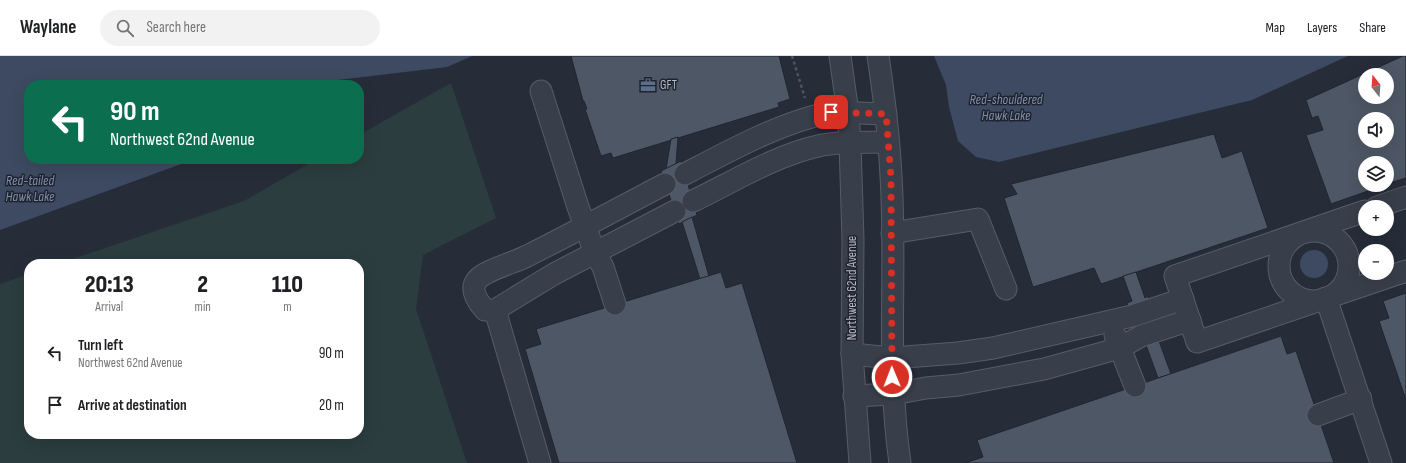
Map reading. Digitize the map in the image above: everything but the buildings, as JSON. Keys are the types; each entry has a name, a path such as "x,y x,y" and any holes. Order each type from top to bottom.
{"street":[{"name":"Northwest 62nd Avenue","path":"840,56 848,113 850,143 853,240 852,354 860,463"},
{"path":"878,56 886,114 891,177 893,394 900,463"},
{"path":"541,91 585,226 595,252 603,267 615,304"},
{"path":"685,174 740,146 779,129 824,114 886,114"},
{"path":"693,202 785,157 818,146 888,142"},
{"path":"665,184 526,257 478,279 474,286 474,293 485,310 495,310 554,274 675,211"},
{"path":"1394,201 1406,197"},
{"path":"1358,213 1175,276 1197,342 1406,271"},
{"path":"892,233 978,220 1006,289"},
{"path":"1322,231 1331,235 1342,245 1349,258 1350,268 1347,278 1335,294 1326,298 1317,300 1297,296 1284,282 1280,273 1279,263 1286,245 1302,233 1322,231"},
{"path":"1326,298 1361,399 1381,463"},
{"path":"852,354 892,358 958,353 993,348 1132,316 1183,299"},
{"path":"495,310 540,463"},
{"path":"854,396 893,394 999,379 1044,369 1120,348 1141,336 1190,320"},
{"path":"1110,321 1135,386"},
{"path":"1318,414 1361,399"}],"path":[{"path":"792,56 807,104"}],"shaded area":[{"path":"451,83 496,218 423,255 416,309 467,463 0,463 0,284 24,276 24,439 364,439 364,259 73,259 244,201 308,164 364,164 364,132"}],"water":[{"name":"Red-tailed Hawk Lake","path":"0,56 472,56 447,67 338,80 24,80 24,164 181,164 0,230"},
{"name":"Red-shouldered Hawk Lake","path":"934,56 1348,56 1252,100 999,162 976,157 958,141 949,107 946,85"},
{"path":"1314,250 1324,254 1328,264 1324,274 1314,278 1304,274 1300,264 1304,254"}],"place":[{"name":"GFT","path":"648,85"}],"route":[{"path":"831,112 886,114 891,177 892,377"}]}
